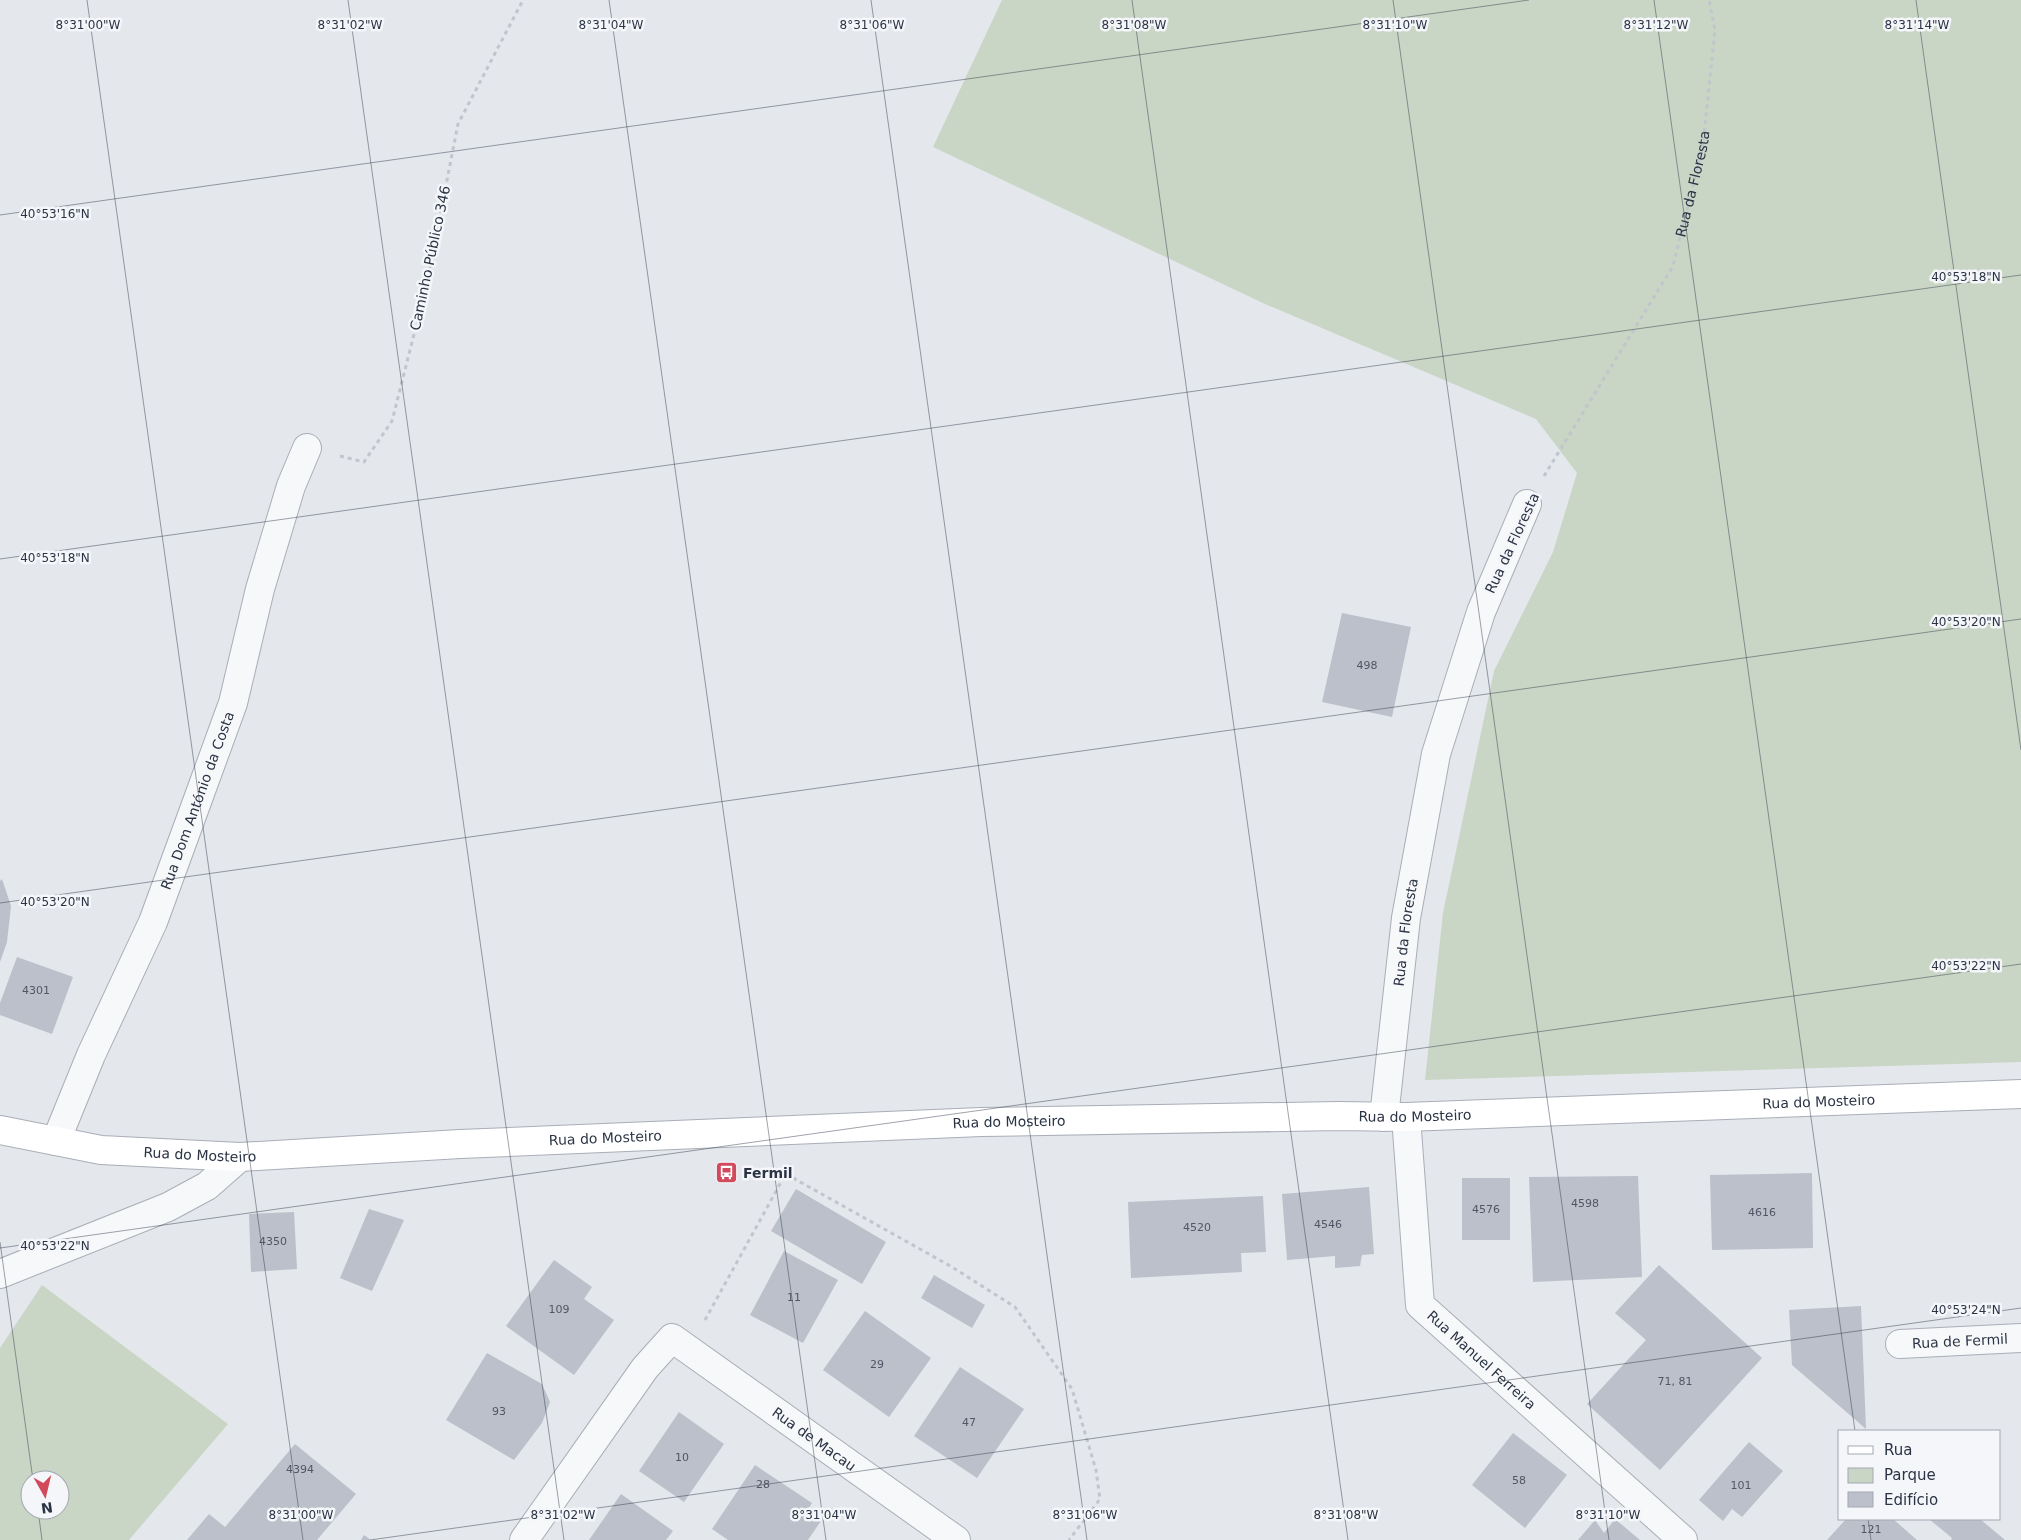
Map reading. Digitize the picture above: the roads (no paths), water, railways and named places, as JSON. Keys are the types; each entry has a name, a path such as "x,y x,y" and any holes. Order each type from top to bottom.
{"main road":[{"name":"Rua do Mosteiro","path":"0,1130 101,1150 240,1157 470,1143 980,1122 1395,1117 2021,1094"}],"street":[{"name":"Rua Dom António da Costa","path":"56,1141 91,1055 152,922 233,704 260,589 291,486 307,448"},
{"name":"Rua da Floresta","path":"1395,1117 1406,918 1436,754 1481,612 1527,504"},
{"name":"Rua Manuel Ferreira","path":"1395,1117 1420,1305 1683,1540"},
{"path":"0,1274 168,1206 208,1186 240,1157"},
{"name":"Rua de Macau","path":"524,1540 645,1368 672,1338 956,1540"},
{"name":"Rua de Fermil","path":"1900,1344 2021,1338"}],"place":[{"name":"Fermil","path":"727,1173"}]}
